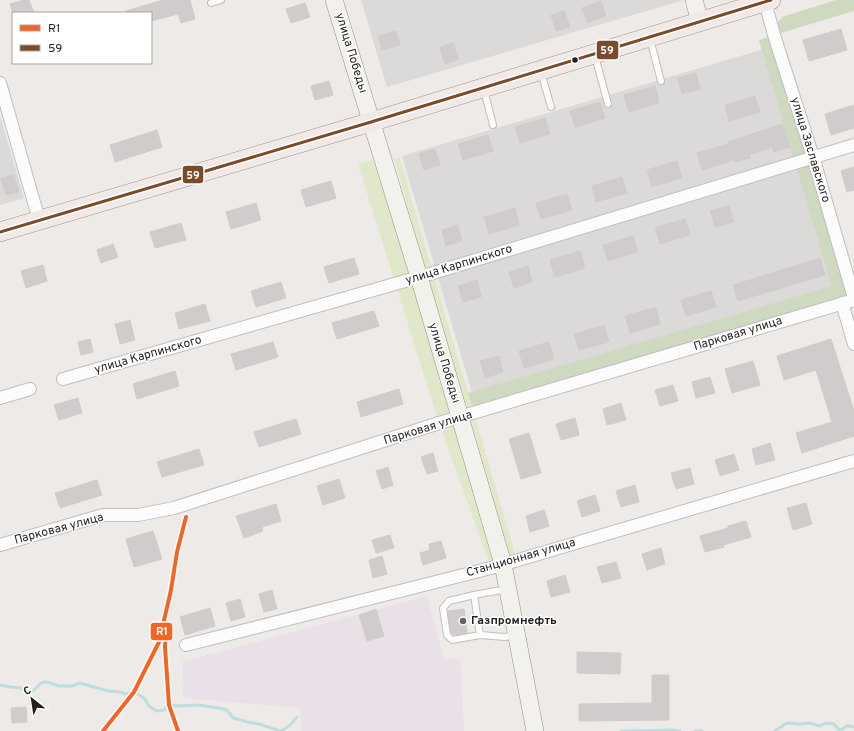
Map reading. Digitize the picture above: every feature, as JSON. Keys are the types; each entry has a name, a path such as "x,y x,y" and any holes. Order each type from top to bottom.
{"main road":[{"name":"улица Победы","path":"334,0 419,277 503,564 535,731"},
{"path":"694,0 700,22"},
{"path":"0,232 371,122 700,22 734,5 768,1"}],"street":[{"name":"улица Заславского","path":"768,1 774,35 813,157 854,299"},
{"path":"0,83 39,220"},
{"name":"улица Карпинского","path":"63,379 419,277 854,145"},
{"name":"Парковая улица","path":"0,545 103,516 138,515 174,508 460,417 854,299"},
{"path":"842,303 854,344"},
{"path":"0,398 30,389"},
{"name":"Станционная улица","path":"186,645 484,570 854,461"}],"lane":[{"path":"211,3 221,0"},
{"path":"649,37 661,81"},
{"path":"595,54 608,104"},
{"path":"541,70 550,107"},
{"path":"483,88 493,125"},
{"path":"508,589 449,601 443,608 447,635 452,640 480,634 505,637 517,635"},
{"path":"474,595 480,634"}],"shaded area":[{"path":"361,0 684,0 387,87"},
{"path":"764,49 835,288 473,396 402,156"},
{"path":"0,116 24,198 0,205"},
{"path":"427,596 444,659 460,659 464,731 301,731 300,708 183,698 182,662"}],"green space":[{"path":"836,0 854,0 854,11 774,35 778,22 782,17"},
{"path":"769,37 854,300 474,413 468,393 832,286 759,40"},
{"path":"399,156 517,561 509,553 465,400 425,269 395,160"},
{"path":"373,159 406,259 496,566 491,568 439,423 358,164"}],"building":[{"path":"29,0 34,12 13,12 10,4"},
{"path":"163,0 190,0 195,19 181,23 178,14 152,21 152,12 126,11"},
{"path":"601,1 606,16 588,23 582,8"},
{"path":"305,3 310,17 291,23 286,9"},
{"path":"564,11 570,27 556,31 551,15"},
{"path":"841,29 847,50 809,61 803,40"},
{"path":"396,31 400,45 382,50 378,36"},
{"path":"453,43 459,59 445,64 440,47"},
{"path":"696,73 700,89 682,94 677,78"},
{"path":"329,81 333,95 315,100 311,86"},
{"path":"655,86 659,103 629,112 624,95"},
{"path":"755,96 760,112 729,121 725,105"},
{"path":"600,102 605,118 575,127 570,111"},
{"path":"854,105 854,128 831,135 825,114"},
{"path":"545,118 550,134 520,143 515,127"},
{"path":"782,124 790,147 774,152 772,147 749,155 750,158 735,162 734,160 702,170 697,153 729,144 728,142"},
{"path":"157,130 162,147 115,162 110,145"},
{"path":"488,135 493,151 463,160 458,144"},
{"path":"435,149 440,165 424,170 419,154"},
{"path":"677,161 682,178 652,187 647,170"},
{"path":"854,167 854,190 847,192 841,171"},
{"path":"14,175 19,192 6,195 1,178"},
{"path":"622,177 627,193 596,202 592,186"},
{"path":"331,181 336,198 306,207 301,190"},
{"path":"567,194 572,210 541,219 536,203"},
{"path":"256,203 261,220 231,229 226,212"},
{"path":"729,206 734,222 715,227 710,211"},
{"path":"515,208 519,225 489,234 484,217"},
{"path":"685,219 690,235 660,244 655,228"},
{"path":"181,223 186,240 155,248 150,232"},
{"path":"458,225 462,241 446,246 442,230"},
{"path":"633,236 638,252 608,261 603,245"},
{"path":"113,244 118,257 101,263 97,250"},
{"path":"580,251 585,268 555,277 550,260"},
{"path":"354,258 359,274 329,283 324,267"},
{"path":"820,258 825,275 738,301 733,285"},
{"path":"43,265 47,281 26,288 21,271"},
{"path":"528,266 532,282 514,288 509,272"},
{"path":"477,280 481,297 463,302 458,286"},
{"path":"281,282 286,298 256,307 251,291"},
{"path":"711,291 716,307 686,316 681,300"},
{"path":"205,304 210,321 179,329 175,313"},
{"path":"656,307 660,324 630,333 625,316"},
{"path":"374,311 379,326 337,339 332,323"},
{"path":"130,320 135,340 120,344 115,324"},
{"path":"604,325 609,342 579,350 574,334"},
{"path":"90,339 93,352 81,355 78,342"},
{"path":"831,339 854,411 854,436 802,453 796,433 832,422 816,370 784,380 777,356"},
{"path":"273,342 278,357 236,370 231,354"},
{"path":"549,342 554,359 524,368 519,351"},
{"path":"499,356 503,372 485,378 480,361"},
{"path":"753,361 760,385 732,393 725,369"},
{"path":"175,371 179,386 137,399 133,384"},
{"path":"710,377 715,393 696,398 692,382"},
{"path":"673,385 678,401 660,406 655,390"},
{"path":"399,389 403,404 361,417 357,402"},
{"path":"78,398 82,413 59,420 54,405"},
{"path":"621,403 626,420 607,425 603,409"},
{"path":"575,418 579,435 561,440 556,424"},
{"path":"296,419 301,434 259,447 254,432"},
{"path":"529,433 541,473 521,479 509,439"},
{"path":"770,443 775,460 756,465 752,449"},
{"path":"199,449 204,465 162,477 157,462"},
{"path":"433,453 438,471 427,474 421,457"},
{"path":"734,454 739,470 720,476 715,460"},
{"path":"388,467 393,485 382,489 376,471"},
{"path":"690,468 694,484 676,489 671,473"},
{"path":"339,479 345,498 323,505 317,486"},
{"path":"97,480 102,495 60,508 55,493"},
{"path":"635,485 639,502 621,507 616,491"},
{"path":"595,495 600,511 582,517 577,501"},
{"path":"806,503 812,524 793,530 787,508"},
{"path":"276,504 281,521 262,527 263,531 244,538 236,516"},
{"path":"544,510 549,526 530,532 526,516"},
{"path":"746,521 751,537 705,552 700,536"},
{"path":"153,531 162,559 134,567 126,539"},
{"path":"390,535 394,548 376,553 372,540"},
{"path":"441,541 446,558 423,565 420,553 430,550 429,544"},
{"path":"661,548 665,564 647,570 642,554"},
{"path":"382,556 387,574 373,578 369,560"},
{"path":"616,562 621,578 602,583 597,567"},
{"path":"565,575 570,592 551,597 547,581"},
{"path":"272,590 277,609 264,612 259,594"},
{"path":"240,599 245,617 231,621 226,603"},
{"path":"210,608 215,626 185,635 180,617"},
{"path":"376,609 384,636 367,641 359,615"},
{"path":"464,609 467,633 454,635 451,633 448,611"},
{"path":"577,652 621,653 620,674 577,673"},
{"path":"652,675 669,675 669,720 579,721 579,704 652,703"},
{"path":"26,707 27,722 12,723 11,708"}],"waterway":[{"path":"0,685 21,688 29,692 33,691 41,683 46,682 58,686 72,686 80,683 125,694 134,692 144,698 149,706 157,711 164,710 169,705 198,705 219,708 227,710 233,718 280,731"},
{"path":"280,731 290,726 297,717"},
{"path":"775,731 789,723 810,723 819,726 826,723 834,724 841,730 847,726 854,727"},
{"path":"621,731 680,731"},
{"path":"695,731 702,731"}],"transit line":[{"name":"59","path":"0,232 371,122 771,0"},
{"name":"R1","path":"103,731 134,692 159,642 171,590 177,552 186,517"},
{"name":"R1","path":"166,632 165,647 169,705 178,731"}],"place":[{"name":"Газпромнефть","path":"463,621"}]}
